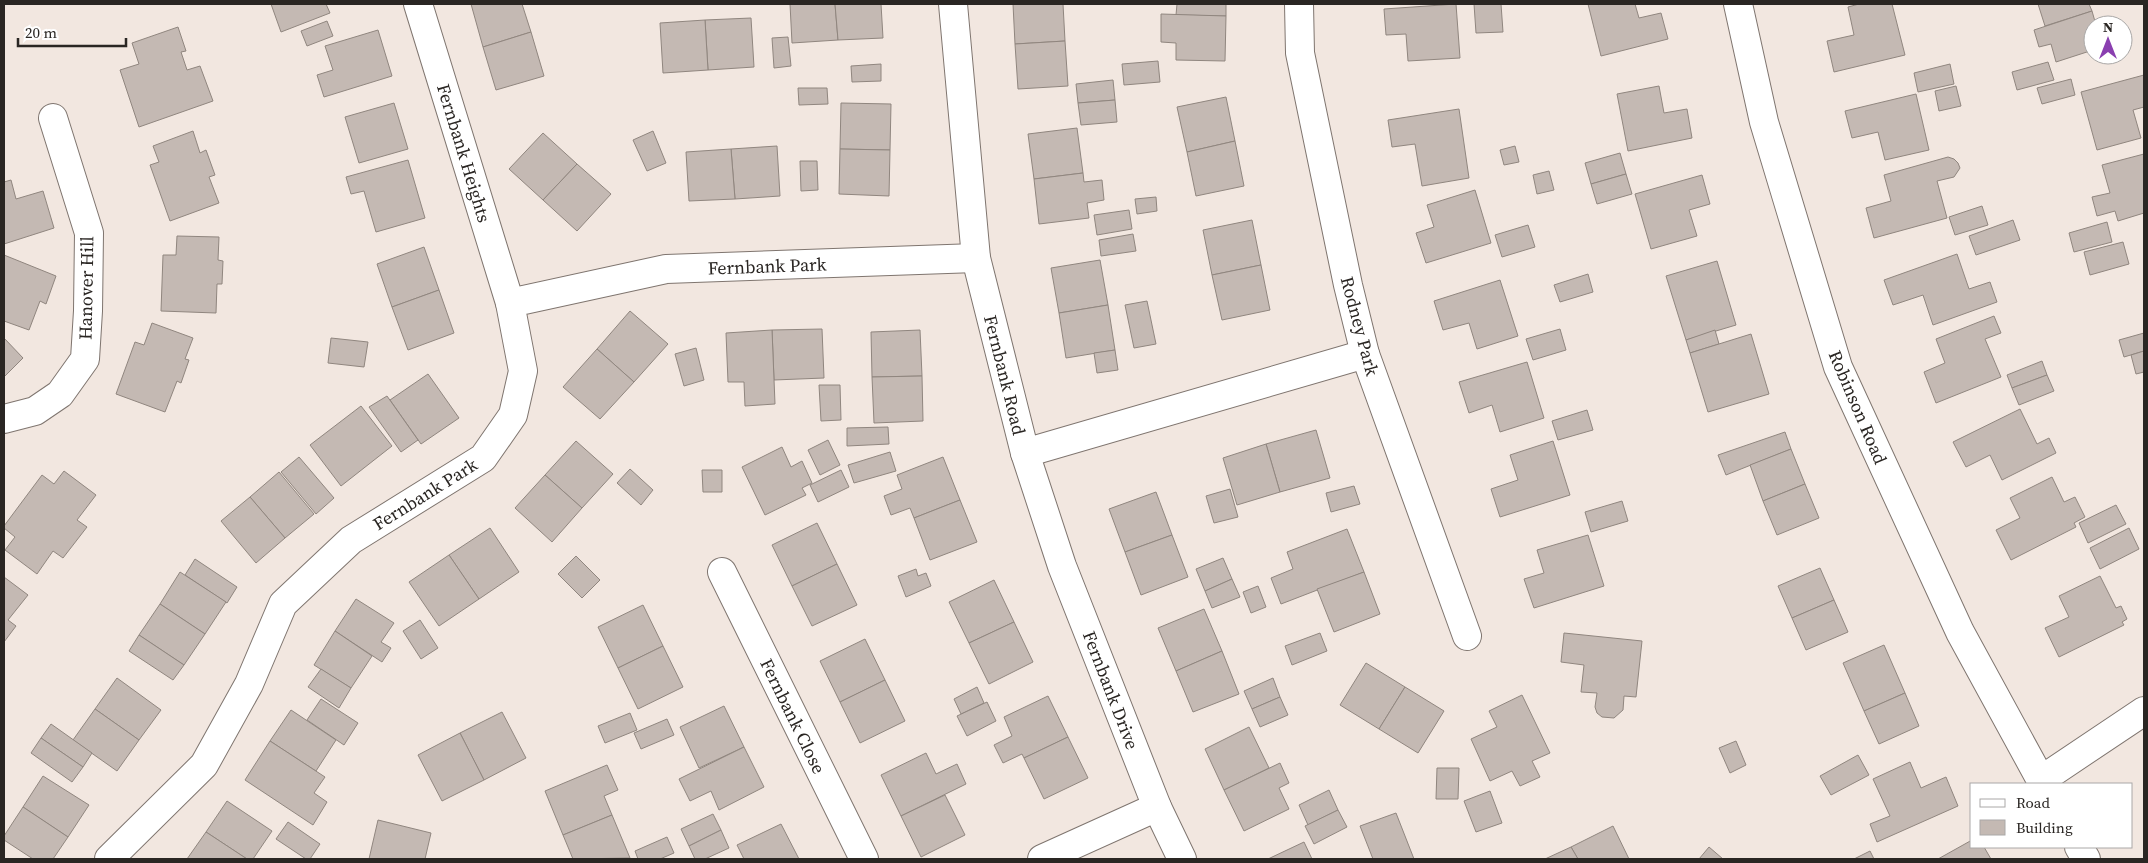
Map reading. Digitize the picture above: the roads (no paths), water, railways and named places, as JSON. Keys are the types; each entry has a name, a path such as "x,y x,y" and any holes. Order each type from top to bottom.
{"street":[{"name":"Fernbank Heights","path":"418,4 510,303"},
{"name":"Fernbank Road","path":"953,4 976,258 1025,453 1365,354"},
{"name":"Rodney Park","path":"1300,4 1300,53 1348,285 1365,354 1467,636"},
{"name":"Robinson Road","path":"1738,4 1764,122 1838,367 1960,632 2042,782"},
{"name":"Hanover Hill","path":"4,419 36,411 60,394 85,359 89,233 53,118"},
{"name":"Fernbank Park","path":"109,859 204,765 249,684 283,604 351,540 483,458 512,415 522,371 510,303 666,269 976,258"},
{"name":"Fernbank Drive","path":"1025,453 1062,566 1157,807 1182,859"},
{"name":"Fernbank Close","path":"722,572 864,859"},
{"path":"2042,782 2144,711"},
{"path":"1042,859 1157,807"},
{"path":"2080,848 2086,859"}]}
